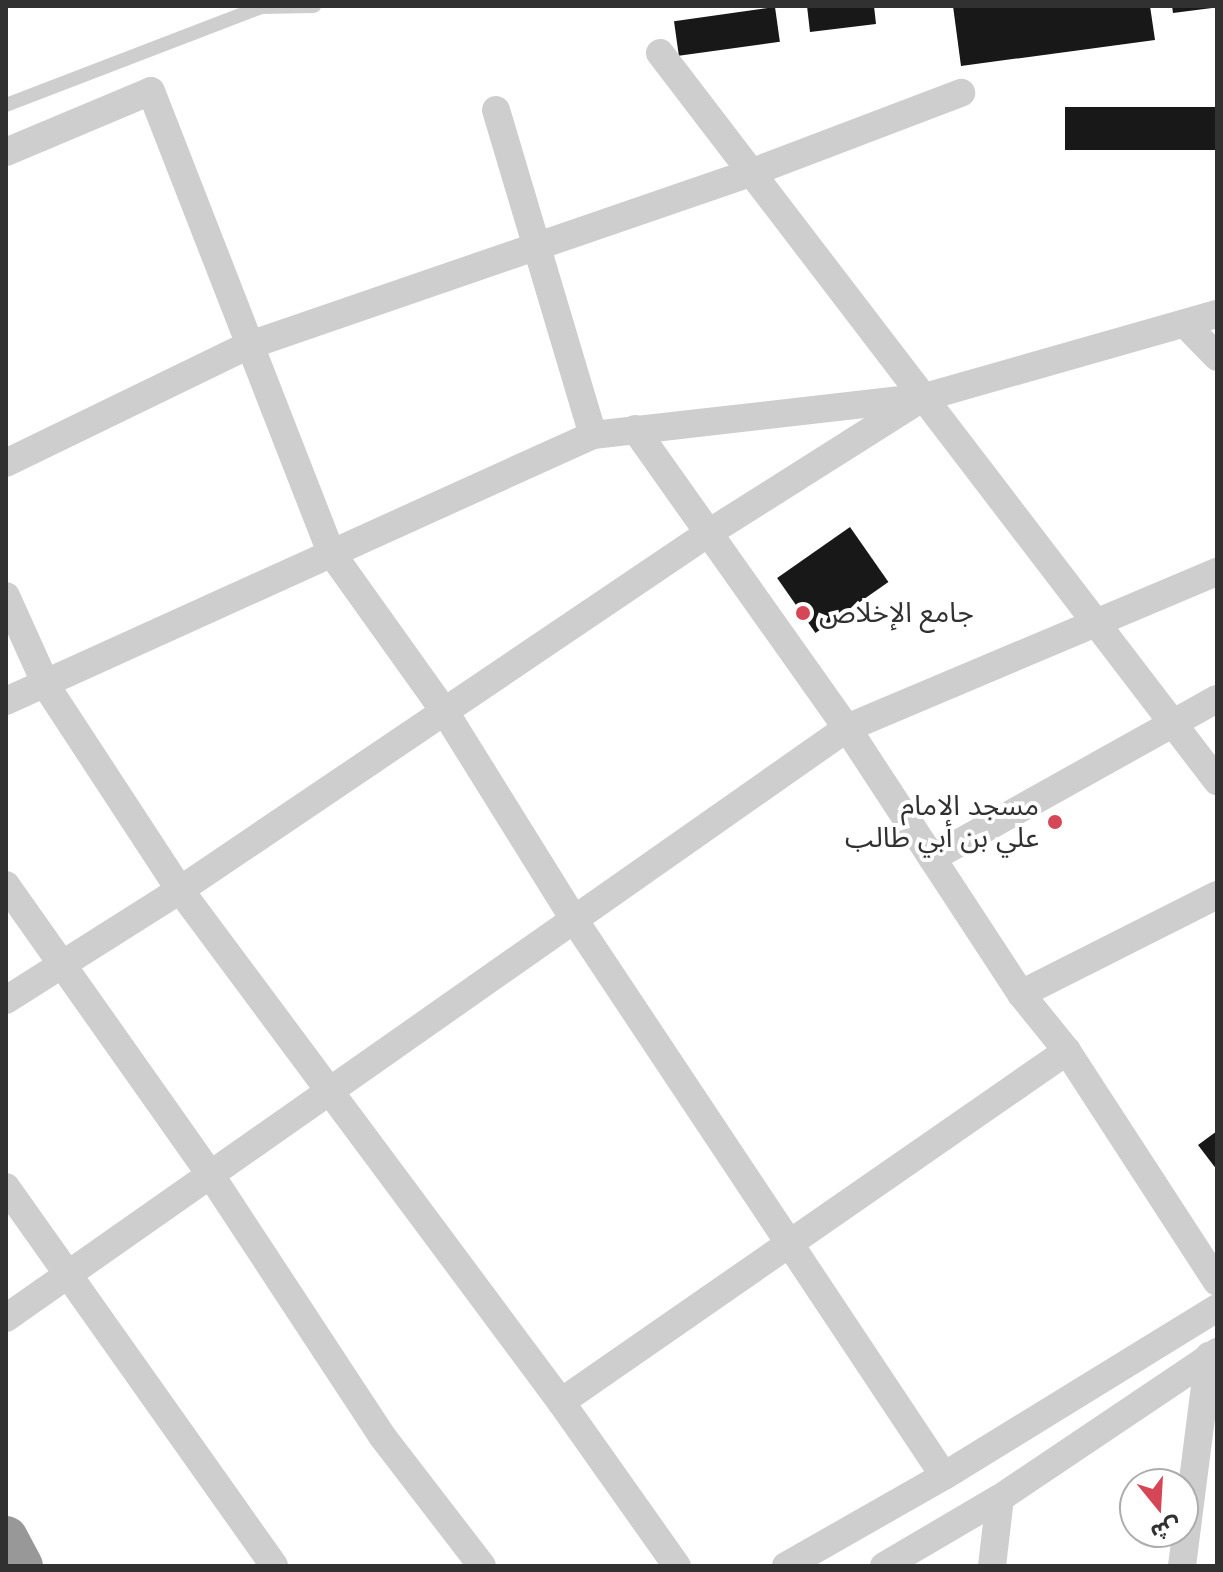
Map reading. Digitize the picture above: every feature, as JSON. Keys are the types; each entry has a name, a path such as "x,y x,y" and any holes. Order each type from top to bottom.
{"highway":[{"path":"6,1538 21,1566"}],"street":[{"path":"660,53 1217,781"},
{"path":"6,152 151,91 247,346 330,551 445,712 573,918 944,1476"},
{"path":"6,463 247,346 750,173 961,93"},
{"path":"496,110 593,435"},
{"path":"6,701 47,687 330,551 593,435 925,397 1187,326 1217,314"},
{"path":"1187,326 1217,357"},
{"path":"6,1000 180,890 707,534 925,397"},
{"path":"635,429 847,728 1021,994 1067,1051 1217,1282"},
{"path":"6,1318 847,728 1099,625 1217,572"},
{"path":"6,596 47,687 180,890 331,1089 677,1566"},
{"path":"932,858 1217,699"},
{"path":"6,885 210,1174 382,1436 482,1566"},
{"path":"1021,994 1217,895"},
{"path":"561,1402 1067,1051"},
{"path":"6,1187 274,1566"},
{"path":"786,1566 944,1476 1217,1308"},
{"path":"884,1566 1000,1498 1213,1354"},
{"path":"1182,1566 1213,1354"},
{"path":"992,1566 1000,1498"}],"lane":[{"path":"6,105 261,7 314,6"}],"building":[{"path":"807,6 874,6 876,24 810,32"},
{"path":"953,6 1150,6 1155,40 961,66"},
{"path":"1172,6 1212,6 1212,8 1173,13"},
{"path":"775,7 780,42 679,56 674,21"},
{"path":"1065,107 1217,107 1217,150 1065,150"},
{"path":"850,527 888,582 816,633 777,578"},
{"path":"1217,1131 1217,1170 1198,1145"}],"place":[{"name":"جامع الإخلاص","path":"803,613"},
{"name":"مسجد الامام علي بن أبي طالب","path":"1055,822"}]}
